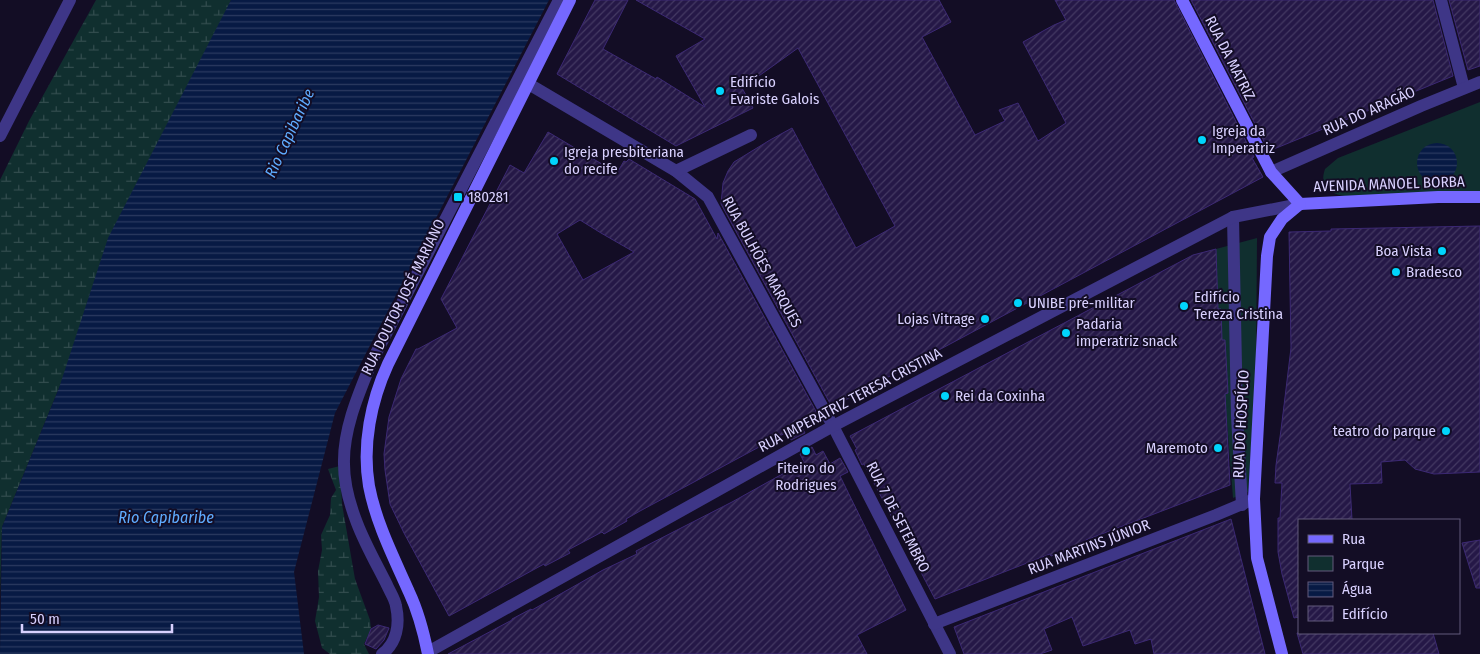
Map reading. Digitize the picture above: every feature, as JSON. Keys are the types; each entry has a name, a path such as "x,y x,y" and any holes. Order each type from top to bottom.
{"street":[{"path":"0,136 70,0"},
{"path":"382,654 392,643 398,626 396,604 357,524 348,494 344,464 346,439 358,396 372,361 559,0"},
{"name":"RUA DOUTOR JOSÉ MARIANO","path":"427,653 410,593 381,527 369,486 367,453 370,419 377,390 388,364 570,0"},
{"name":"RUA DA MATRIZ","path":"1182,0 1271,172 1300,204"},
{"path":"1441,0 1464,88"},
{"name":"RUA DO ARAGÃO","path":"1271,172 1320,149 1480,82"},
{"name":"RUA BULHÕES MARQUES","path":"527,83 676,171 708,197 833,426"},
{"path":"676,171 751,136"},
{"name":"AVENIDA MANOEL BORBA","path":"1300,204 1438,197 1480,197"},
{"name":"RUA IMPERATRIZ TERESA CRISTINA","path":"427,653 833,426 1233,217 1300,204"},
{"name":"RUA DO HOSPÍCIO","path":"1248,502 1270,237 1282,219 1300,204"},
{"name":"RUA DO HOSPÍCIO","path":"1233,217 1238,416 1257,558 1282,654"},
{"name":"RUA 7 DE SETEMBRO","path":"833,426 950,654"},
{"name":"RUA MARTINS JÚNIOR","path":"934,624 1248,502"}],"green space":[{"path":"96,0 231,0 59,388 2,527 0,598 0,180 29,121"},
{"path":"1480,102 1480,191 1345,196 1330,191 1324,184 1323,175 1325,169 1338,158"},
{"path":"1257,238 1256,375 1248,492 1233,498 1218,309 1216,249"},
{"path":"340,466 342,504 355,579 370,620 371,629 364,644 369,654 330,654 322,648 315,621 319,597 318,571 322,550 321,535 330,515 331,498 336,490 328,469"}],"water":[{"name":"Rio Capibaribe","path":"231,0 549,0 335,413 294,572 304,654 0,654 2,527 59,388 108,238"},
{"path":"1441,143 1448,146 1454,152 1457,163 1456,171 1448,180 1441,183 1433,183 1426,180 1418,171 1417,159 1420,152 1429,144"}],"building":[{"path":"595,0 628,0 603,49 656,79 657,77 705,107 676,56 705,39 636,0 939,0 951,22 922,37 975,135 1005,121 999,110 1018,103 1038,141 1066,123 1023,42 1066,20 1055,0 1174,0 1263,177 832,407 721,204 723,183 734,162 792,128 856,248 895,226 798,48 742,88 753,108 676,146 557,74"},
{"path":"1191,0 1433,0 1453,76 1269,151"},
{"path":"1449,0 1480,0 1480,66 1468,70"},
{"path":"548,132 617,173 624,161 626,162 629,159 695,199 717,239 718,233 818,415 800,424 805,433 791,440 787,432 640,511 604,534 602,532 568,550 570,553 545,566 544,564 449,616 390,504 384,454 389,417 401,379 416,349 457,328 441,299 510,165 524,173","holes":["580,220 634,252 583,280 557,234"]},
{"path":"1480,226 1480,472 1434,474 1415,469 1405,460 1381,462 1382,483 1350,484 1352,519 1298,519 1298,617 1294,618 1278,552 1278,518 1280,518 1282,483 1275,483 1291,348 1289,232 1331,231 1331,229"},
{"path":"1216,249 1218,309 1221,309 1222,340 1225,340 1228,393 1225,394 1230,485 1086,540 1087,543 1051,556 1050,554 935,599 864,464 862,465 850,436 1193,255"},
{"path":"812,447 816,455 823,451 830,464 840,458 848,472 840,476 906,610 857,635 867,654 448,654 603,570 637,554 636,551 732,502 804,462 800,454"},
{"path":"1231,519 1265,654 1154,654 1151,639 1135,644 1130,630 1083,646 1072,617 1044,629 1052,650 1040,654 964,654 954,627"},
{"path":"1480,540 1480,588 1476,588 1462,543"},
{"path":"378,625 389,628 384,640 376,649 365,644 371,629"},
{"path":"1297,633 1433,634 1439,654 1303,654"}],"place":[{"name":"Edifício Evariste Galois","path":"720,91"},
{"name":"Igreja da Imperatriz","path":"1202,140"},
{"name":"Igreja presbiteriana do recife","path":"554,161"},
{"name":"180281","path":"458,197"},
{"name":"Boa Vista","path":"1442,251"},
{"name":"Bradesco","path":"1396,272"},
{"name":"UNIBE pré-militar","path":"1018,303"},
{"name":"Edifício Tereza Cristina","path":"1184,306"},
{"name":"Lojas Vitrage","path":"985,319"},
{"name":"Padaria imperatriz snack","path":"1066,333"},
{"name":"Rei da Coxinha","path":"945,396"},
{"name":"teatro do parque","path":"1446,431"},
{"name":"Maremoto","path":"1218,448"},
{"name":"Fiteiro do Rodrigues","path":"806,451"}]}
